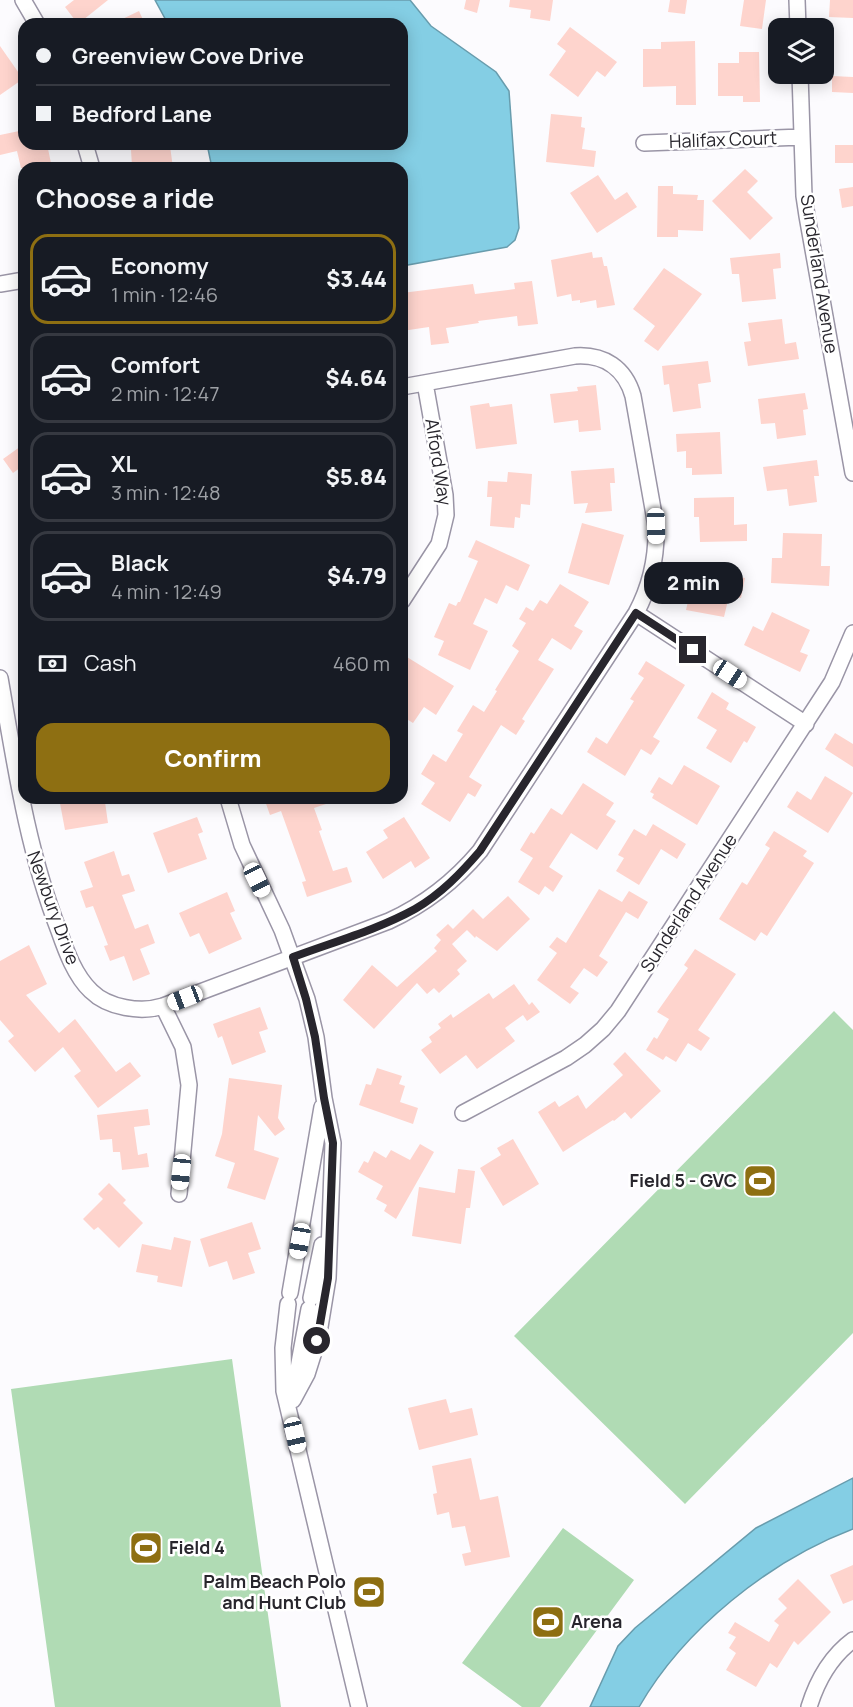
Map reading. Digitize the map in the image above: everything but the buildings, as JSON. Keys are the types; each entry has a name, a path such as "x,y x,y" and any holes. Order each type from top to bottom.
{"street":[{"path":"23,0 34,18"},
{"path":"797,0 798,18"},
{"name":"Sunderland Avenue","path":"800,84 807,216 853,473"},
{"name":"Halifax Court","path":"644,143 802,137"},
{"path":"0,284 18,281"},
{"name":"Newbury Drive","path":"22,804 35,864 50,908 77,973 91,991 109,1004 143,1009 163,1006 389,921 415,909 462,873 480,851 636,613 648,589 654,568 657,548 656,526 630,386 620,370 604,360 585,355 408,386"},
{"name":"Alford Way","path":"408,592 438,544 446,515 445,495 425,383"},
{"path":"636,613 806,724"},
{"name":"Sunderland Avenue","path":"463,1113 566,1058 603,1029 618,1011 806,724 832,682 853,633"},
{"name":"Newbury Drive","path":"0,678 18,780"},
{"path":"230,804 242,845 293,957 306,999 315,1037 333,1143 328,1278 318,1339 307,1374 293,1400"},
{"path":"163,1006 183,1047 189,1085 179,1194"},
{"path":"324,1098 289,1298 283,1348 284,1391 359,1707"},
{"path":"292,1423 294,1382 331,1198"},
{"path":"808,1707 821,1676 832,1659 853,1640"}],"green space":[{"name":"Field 5 - GVC","path":"834,1011 853,1030 853,1333 685,1504 514,1336"},
{"name":"Field 4","path":"232,1359 281,1707 55,1707 11,1389"},
{"name":"Arena","path":"563,1528 634,1580 540,1707 522,1707 462,1663"}],"water":[{"path":"155,0 410,0 431,26 496,72 509,91 519,228 515,240 507,247 408,265 408,162 211,162 208,150 408,150 408,18 165,18"},
{"path":"853,1478 853,1529 790,1559 731,1601 680,1651 658,1678 639,1707 590,1707 618,1646 635,1628 756,1528"}],"place":[{"name":"Field 5 - GVC","path":"760,1181"},
{"name":"Field 4","path":"146,1548"},
{"name":"Palm Beach Polo and Hunt Club","path":"369,1592"},
{"name":"Arena","path":"548,1622"}],"route":[{"path":"317,1341 328,1278 333,1143 315,1037 293,957 415,909 462,873 480,851 636,613 693,650"}]}
